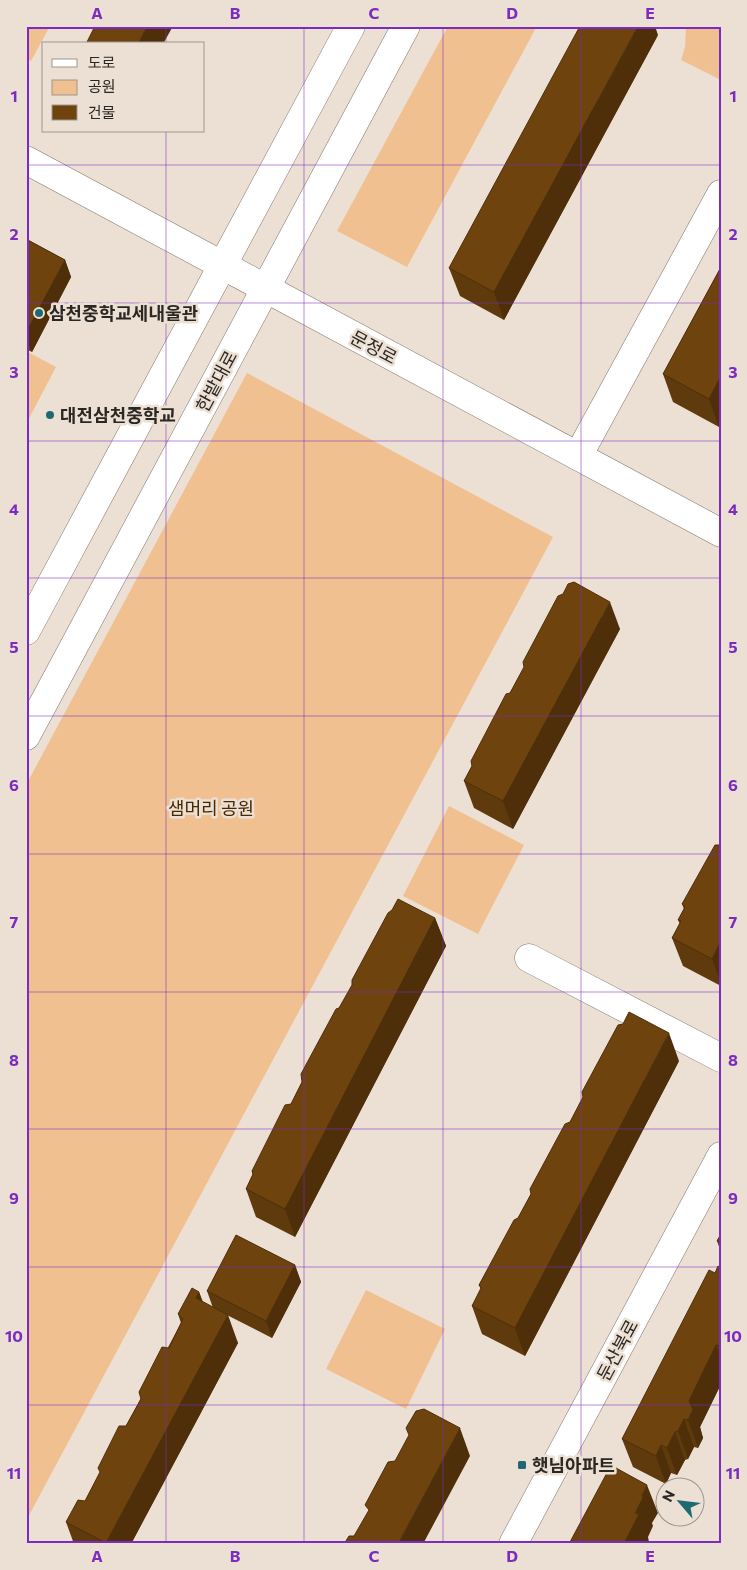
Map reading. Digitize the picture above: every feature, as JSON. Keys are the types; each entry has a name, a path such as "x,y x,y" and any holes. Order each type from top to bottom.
{"main road":[{"path":"26,631 351,26"},
{"name":"한밭대로","path":"26,736 406,26"},
{"name":"문정로","path":"26,160 721,533"},
{"path":"578,456 721,194"},
{"path":"529,958 721,1058"},
{"name":"둔산북로","path":"513,1544 721,1156"}],"green space":[{"path":"26,26 50,26 31,61 26,58"},
{"path":"448,26 537,26 407,267 337,231"},
{"path":"686,26 721,26 721,80 681,60 685,47"},
{"path":"26,351 56,367 26,424"},
{"name":"샘머리 공원","path":"247,373 553,537 26,1521 26,785"},
{"path":"449,806 524,845 478,934 403,896"},
{"path":"366,1290 445,1329 406,1409 326,1369"}],"building":[{"path":"95,26 147,26 139,42 87,42"},
{"path":"580,26 638,26 494,292 449,268"},
{"path":"26,239 65,260 26,333"},
{"path":"721,267 721,376 709,399 663,374"},
{"path":"574,582 610,602 503,801 464,781 472,766 471,761 506,694 510,693 524,667 523,662 558,596 563,594 568,584"},
{"path":"721,843 721,941 712,959 672,938 681,921 678,920 685,907 682,904 715,845 720,845"},
{"path":"398,899 435,918 285,1209 246,1189 253,1174 252,1171 285,1105 291,1104 302,1082 301,1074 336,1009 339,1008 352,985 352,980 388,913 392,910"},
{"path":"629,1012 669,1033 515,1328 472,1306 481,1288 479,1285 514,1220 518,1218 531,1194 530,1189 565,1124 570,1122 583,1097 582,1092 618,1025 623,1024"},
{"path":"721,1234 721,1243 717,1241"},
{"path":"236,1235 295,1265 266,1321 207,1291"},
{"path":"718,1266 721,1268 721,1346 716,1345 689,1401 693,1410 688,1420 684,1419 667,1448 661,1445 656,1456 622,1439 709,1270 715,1273"},
{"path":"192,1288 199,1292 196,1298 228,1315 106,1543 66,1522 78,1500 85,1501 100,1472 98,1468 119,1426 126,1426 141,1399 139,1392 162,1347 169,1348 183,1319 178,1314"},
{"path":"424,1409 460,1428 398,1544 344,1544 349,1536 354,1536 369,1510 365,1505 388,1462 395,1461 409,1435 406,1428 416,1411"},
{"path":"616,1468 647,1485 635,1513 639,1514 624,1544 569,1544 609,1469 614,1472"}],"place":[{"name":"삼천중학교세내울관","path":"39,313"},
{"name":"대전삼천중학교","path":"50,415"},
{"name":"햇님아파트","path":"522,1465"}]}
